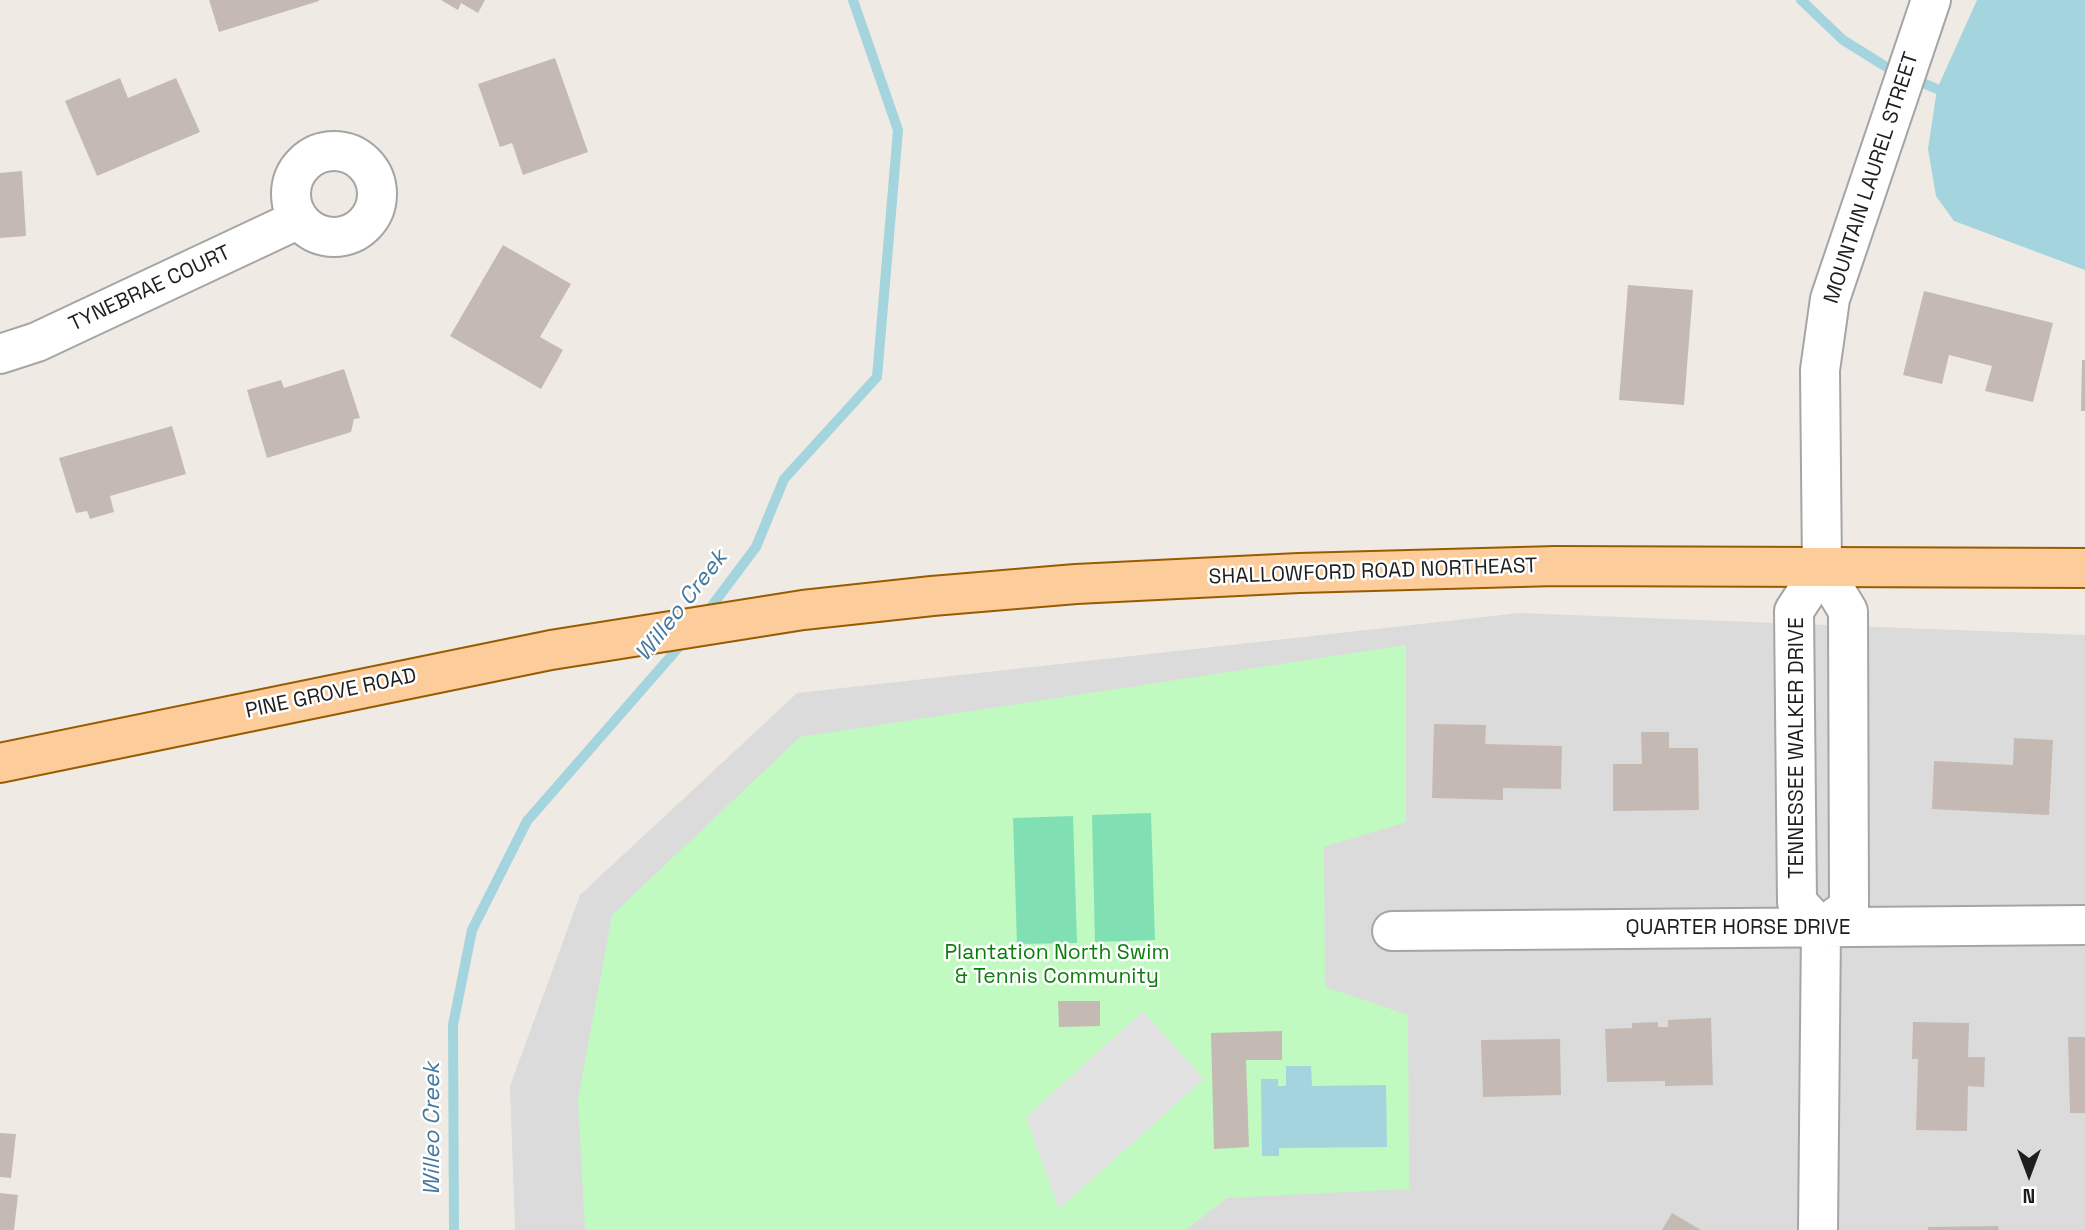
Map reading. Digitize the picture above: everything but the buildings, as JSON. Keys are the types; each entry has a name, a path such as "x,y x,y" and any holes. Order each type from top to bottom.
{"main road":[{"name":"SHALLOWFORD ROAD NORTHEAST","path":"663,630 803,610 1076,584 1298,573 1556,566 2085,568"},
{"name":"PINE GROVE ROAD","path":"0,763 406,679 663,630"}],"street":[{"name":"MOUNTAIN LAUREL STREET","path":"1822,568 1819,370 1830,299 1931,0"},
{"name":"TYNEBRAE COURT","path":"0,354 37,342 299,219"},
{"name":"TENNESSEE WALKER DRIVE","path":"1821,928 1797,902 1794,611 1822,568"},
{"path":"1818,1230 1821,928 1849,907 1848,611 1822,568"},
{"name":"QUARTER HORSE DRIVE","path":"1392,931 2085,925"}],"shaded area":[{"path":"1520,613 2085,635 2085,1230 515,1230 510,1086 580,895 797,693"},
{"path":"1143,1011 1204,1079 1059,1209 1026,1117"}],"green space":[{"name":"Plantation North Swim & Tennis Community","path":"1406,645 1406,822 1324,847 1325,987 1408,1015 1409,1189 1227,1198 1185,1230 585,1230 578,1099 612,915 800,737"},
{"path":"1151,813 1155,940 1095,942 1092,815"},
{"path":"1073,816 1077,943 1017,944 1013,818"}],"water":[{"path":"1977,0 2085,0 2085,270 1954,221 1936,196 1928,149 1937,89"},
{"path":"1286,1066 1311,1066 1312,1086 1386,1085 1387,1147 1279,1148 1279,1156 1262,1156 1261,1079 1278,1079 1278,1086 1286,1086"}],"waterway":[{"name":"Willeo Creek","path":"705,615 756,547 784,479 877,377 898,130 853,0"},
{"path":"1801,0 1843,40 1888,68 1937,89"},
{"name":"Willeo Creek","path":"454,1230 453,1025 472,930 527,821 686,639"}]}
